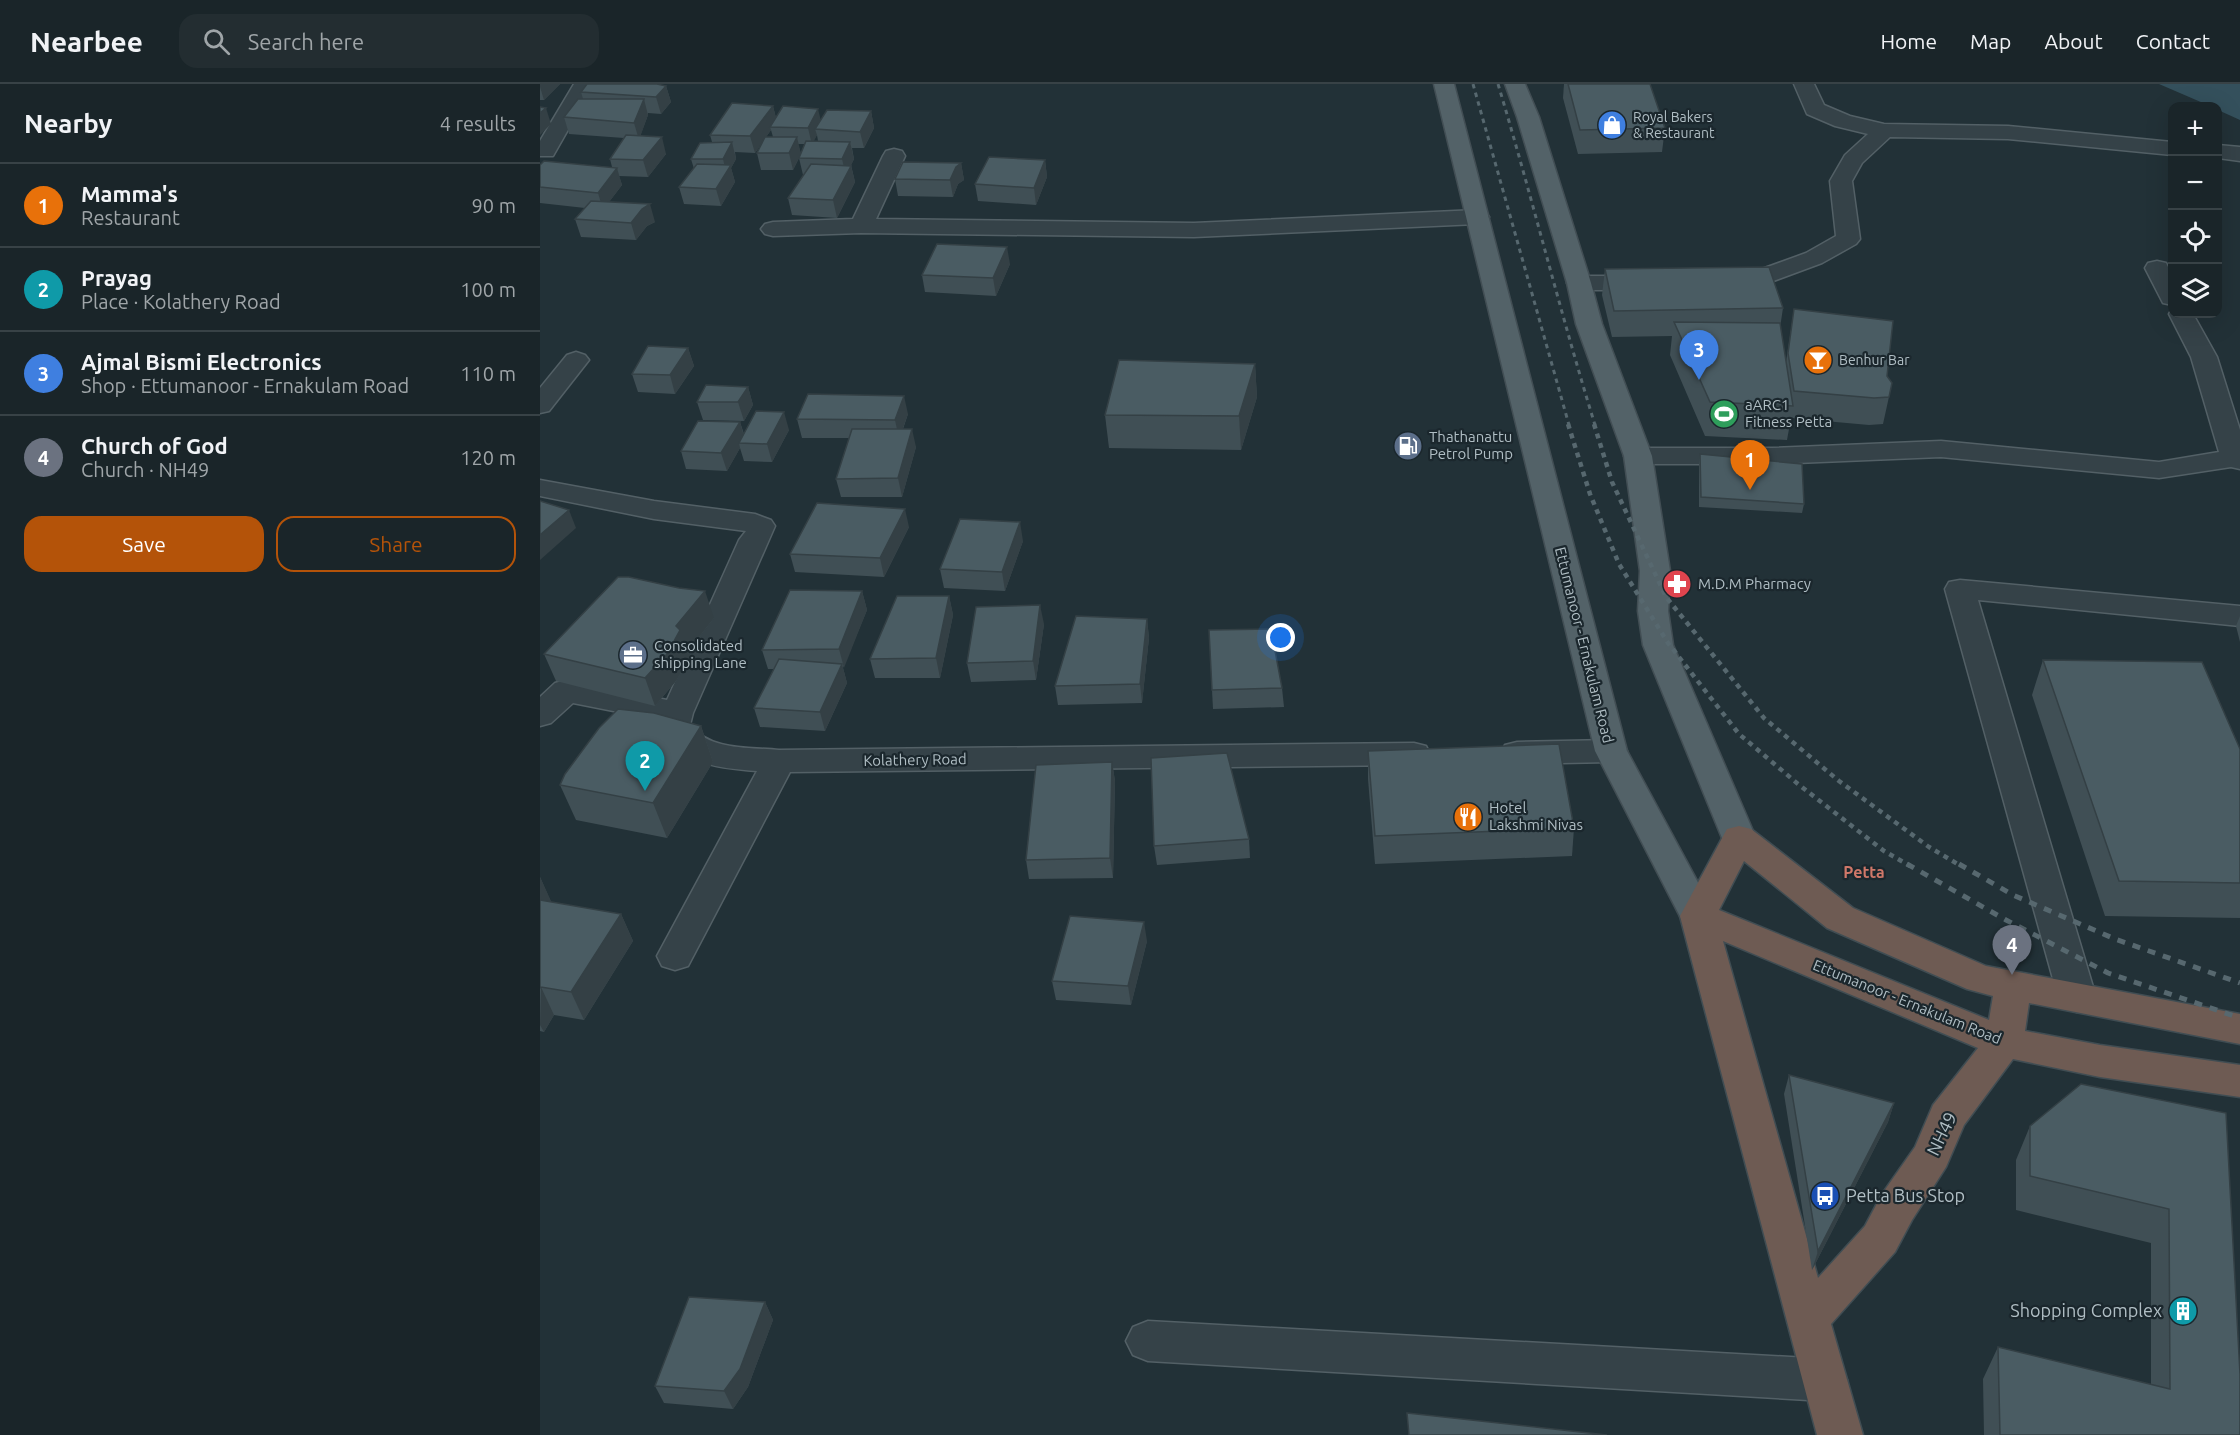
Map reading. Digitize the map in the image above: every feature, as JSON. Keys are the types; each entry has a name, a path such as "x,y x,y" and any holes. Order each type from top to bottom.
{"highway":[{"path":"1840,1435 1698,916 1739,838 1840,918 1980,979 2240,1029"},
{"name":"Ettumanoor - Ernakulam Road","path":"1698,916 2004,1042 2100,1061 2240,1081"},
{"name":"NH49","path":"1808,1318 1880,1239 1897,1207 1932,1155 1947,1117 2004,1042 2013,986"}],"main road":[{"name":"Ettumanoor - Ernakulam Road","path":"1444,84 1611,752 1698,916"},
{"path":"1515,84 1528,117 1579,283 1589,324 1638,456 1655,571 1653,611 1658,645 1739,838"}],"street":[{"path":"545,152 584,84"},
{"path":"1804,84 1815,108 1843,121 1884,131 1956,130 2048,136 2168,150"},
{"path":"1704,281 1752,281 1814,258 1848,239 1841,181 1853,160 1884,131"},
{"path":"2222,153 2240,154"},
{"path":"861,226 894,156"},
{"path":"773,228 861,226 1194,230 1477,217"},
{"path":"2157,268 2168,290"},
{"path":"1579,283 1669,282"},
{"path":"1638,456 1772,456 1941,450 2159,470 2237,459 2204,357 2183,318"},
{"path":"540,405 576,360"},
{"path":"540,488 654,510 755,523 761,526 677,713 566,691 540,715"},
{"path":"2077,997 1959,590 2240,616"},
{"name":"Kolathery Road","path":"677,713 674,726 679,737 690,745 722,754 779,761 1445,753"},
{"path":"1492,753 1611,752"},
{"path":"675,956 779,761"},
{"path":"1148,1341 1825,1380"}],"water":[{"path":"2159,84 2240,84 2240,120 2222,112 2222,102 2201,102"}],"building":[{"path":"587,84 666,86 656,97 581,92"},
{"path":"1568,84 1650,84 1665,128 1580,130"},
{"path":"578,99 644,99 634,123 564,117"},
{"path":"732,103 773,106 750,136 710,135"},
{"path":"783,106 818,109 808,128 770,127"},
{"path":"827,110 871,111 860,132 815,129"},
{"path":"626,135 662,137 643,160 610,159"},
{"path":"765,137 797,137 789,153 757,153"},
{"path":"806,141 850,142 842,159 799,158"},
{"path":"732,142 723,159 691,159 700,143"},
{"path":"989,157 1045,160 1034,188 975,184"},
{"path":"544,161 617,168 598,193 540,187 540,165"},
{"path":"903,162 961,163 956,167 950,180 895,179"},
{"path":"697,164 731,165 716,189 679,187"},
{"path":"811,164 851,166 833,200 788,198"},
{"path":"591,201 650,204 642,209 631,223 575,219"},
{"path":"937,244 1007,247 993,278 922,275"},
{"path":"1769,267 1783,308 1614,311 1605,269"},
{"path":"1794,309 1893,321 1887,376 1892,383 1889,397 1874,398 1794,391 1788,353"},
{"path":"1674,322 1780,323 1793,406 1710,402"},
{"path":"648,346 688,348 670,375 632,374"},
{"path":"1119,360 1255,364 1239,416 1105,415"},
{"path":"706,385 748,387 738,402 697,402"},
{"path":"808,394 904,396 895,420 797,419"},
{"path":"756,411 784,412 767,444 739,443"},
{"path":"698,421 740,422 721,453 681,451"},
{"path":"852,429 912,429 898,478 836,479"},
{"path":"1700,454 1802,464 1804,504 1701,497"},
{"path":"540,501 569,510 540,535"},
{"path":"817,503 905,509 880,558 790,554"},
{"path":"960,519 1020,522 1002,572 940,569"},
{"path":"618,577 705,591 676,626 680,630 667,654 645,678 544,654"},
{"path":"790,590 862,591 839,649 762,650"},
{"path":"897,596 949,596 936,658 870,659"},
{"path":"1040,605 1033,661 967,663 976,607"},
{"path":"1076,616 1147,619 1140,684 1055,686"},
{"path":"1271,629 1282,688 1212,690 1209,630"},
{"path":"779,659 842,664 820,712 754,708"},
{"path":"2043,660 2202,662 2240,749 2240,883 2119,881"},
{"path":"618,709 654,713 701,726 653,803 560,785 565,774 599,728"},
{"name":"Hotel Lakshmi Nivas","path":"1559,744 1574,828 1375,836 1368,751"},
{"path":"1227,753 1249,839 1154,846 1151,758"},
{"path":"1112,762 1110,858 1026,860 1036,765"},
{"path":"540,900 621,914 571,992 540,988"},
{"path":"1070,916 1144,922 1128,986 1052,981"},
{"name":"Petta Bus Stop","path":"1789,1075 1894,1103 1818,1251"},
{"name":"Shopping Complex","path":"2081,1084 2226,1113 2240,1374 2240,1435 2000,1435 1998,1347 2170,1389 2169,1209 2030,1176 2030,1126"},
{"path":"689,1297 765,1302 740,1369 724,1391 655,1386"},
{"path":"1407,1413 1607,1435 1409,1435"}],"railway":[{"path":"1473,84 1569,425"},
{"path":"1498,84 1595,425"},
{"path":"1568,424 1590,494 1619,564 1668,643 1739,734 1798,784 1884,851 1910,866"},
{"path":"1594,424 1612,482 1666,597 1764,718 1839,781 1929,847 1961,866"},
{"path":"1907,864 2006,920 2108,973 2240,1018"},
{"path":"1959,864 2013,895 2115,939 2240,983"}],"place":[{"name":"Royal Bakers & Restaurant","path":"1612,125"},
{"name":"Benhur Bar","path":"1818,360"},
{"name":"Ajmal Bismi Electronics","path":"1699,380"},
{"name":"aARC1 Fitness Petta","path":"1724,414"},
{"name":"Thathanattu Petrol Pump","path":"1408,446"},
{"name":"Mamma's","path":"1750,490"},
{"name":"M.D.M Pharmacy","path":"1677,584"},
{"name":"Consolidated shipping Lane","path":"633,655"},
{"name":"Prayag","path":"645,791"},
{"name":"Hotel Lakshmi Nivas","path":"1468,817"},
{"name":"Church of God","path":"2012,975"},
{"name":"Petta Bus Stop","path":"1825,1196"},
{"name":"Shopping Complex","path":"2183,1311"}],"district":[{"name":"Petta","path":"1864,872"}]}
